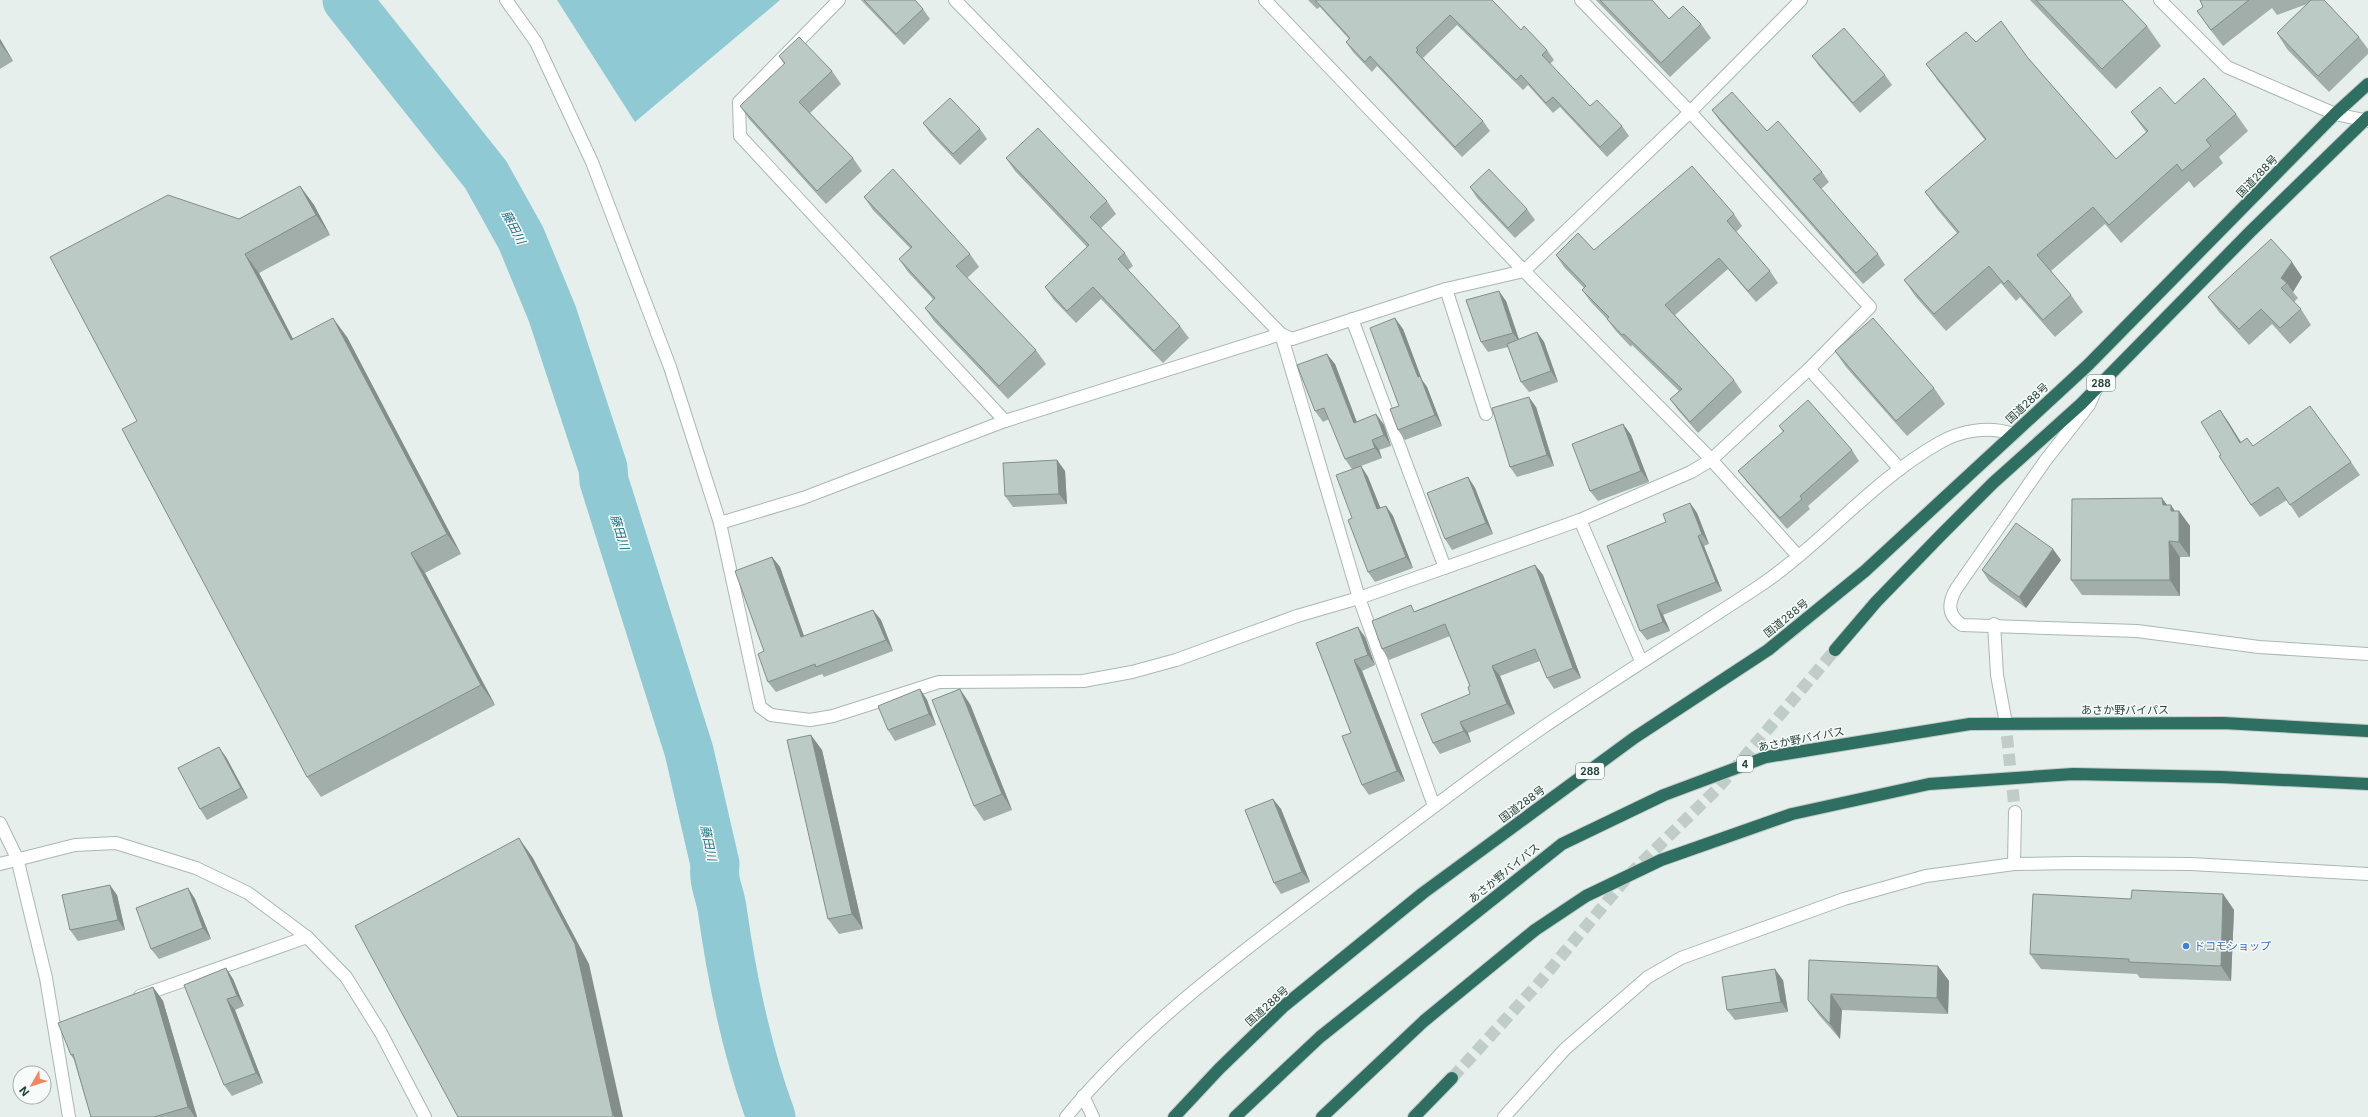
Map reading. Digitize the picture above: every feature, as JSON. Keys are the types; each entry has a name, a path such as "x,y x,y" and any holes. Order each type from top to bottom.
{"highway":[{"name":"国道288号","path":"1174,1117 1219,1069 1290,1001 1430,888 1634,738 1768,650 1865,571 2088,365 2335,114 2368,84"},
{"name":"288","path":"1835,650 1876,602 1967,509 2096,389 2250,232 2367,119"},
{"name":"あさか野バイパス","path":"1235,1117 1320,1037 1562,844 1664,795 1766,757 1970,724 2223,723 2368,731"},
{"path":"1322,1117 1424,1021 1535,930 1586,896 1661,860 1792,814 1929,784 2073,774 2220,777 2368,784"},
{"path":"1414,1117 1452,1078"}],"street":[{"path":"506,0 536,42 592,162 670,367 720,523 760,707 771,715 802,719 833,716 939,682 1083,681 1132,672 1176,660 1297,616 1359,598 1580,520 1691,472 1711,460 1809,369 1870,306 1690,112 1581,0"},
{"path":"839,0 739,102 740,136 1005,421"},
{"path":"955,0 1281,334 1292,339 1446,289 1524,271 1690,112 1801,0"},
{"path":"1265,0 1524,271 1711,460 1798,556"},
{"path":"2160,0 2227,67 2335,114 2367,119"},
{"path":"1446,289 1486,414"},
{"path":"1352,319 1445,568"},
{"path":"720,523 803,498 1005,421 1281,334"},
{"path":"1281,334 1359,598 1434,806"},
{"path":"1809,369 1900,469"},
{"path":"2096,389 2089,405 2045,461 1950,600 1950,612 1956,621 1962,625 1994,624 2137,631 2259,648 2368,654"},
{"path":"1066,1117 1083,1096 1141,1038 1208,979 1434,806 1536,732 1641,661 1760,585 1798,556 1900,469 1940,442 1968,431 2001,430 2013,434"},
{"path":"1580,520 1641,661"},
{"path":"1994,624 1997,675 2005,718"},
{"path":"2014,864 2015,812"},
{"path":"0,823 18,858 46,978 59,1024 69,1117"},
{"path":"0,864 18,858 75,845 116,843 196,868 248,893 307,937 346,977 381,1033 425,1117"},
{"path":"1504,1117 1564,1049 1648,978 1681,958 1844,899 1918,878 2014,864 2191,864 2368,874"},
{"path":"131,999 307,937"},
{"path":"1083,1096 1093,1117"}],"water":[{"path":"557,0 780,0 635,122"}],"building":[{"path":"864,0 915,0 923,9 896,34"},
{"path":"1315,0 1492,0 1521,30 1524,26 1547,50 1542,55 1590,106 1597,100 1622,126 1600,147 1553,97 1546,103 1521,75 1516,80 1450,15 1416,48 1418,50 1416,52 1483,121 1455,147 1370,56 1365,62 1346,42 1350,38"},
{"path":"1600,0 1652,0 1669,19 1683,6 1701,24 1661,63"},
{"path":"2036,0 2122,0 2147,26 2102,69"},
{"path":"2200,0 2249,0 2211,30 2197,11 2203,7"},
{"path":"2311,0 2324,0 2359,37 2318,76 2277,33"},
{"path":"2001,21 2028,58 2116,159 2148,131 2131,112 2160,87 2175,104 2204,78 2236,114 2206,140 2211,146 2182,171 2177,164 2109,225 2093,207 2037,255 2071,295 2043,320 2008,280 2004,284 1989,266 1934,314 1904,280 1959,232 1925,192 1986,139 1926,64 1966,32 1976,42"},
{"path":"1844,28 1885,75 1853,103 1812,56"},
{"path":"799,37 832,71 799,102 853,158 817,191 740,106 785,63 779,56"},
{"path":"1732,92 1767,131 1778,121 1822,172 1813,179 1878,254 1856,273 1712,110"},
{"path":"950,98 980,129 953,154 923,123"},
{"path":"1038,128 1107,201 1090,217 1125,253 1118,259 1180,326 1154,351 1093,287 1067,311 1045,287 1089,245 1006,158"},
{"path":"1692,166 1734,214 1727,221 1770,271 1748,291 1719,258 1665,305 1734,380 1690,422 1670,399 1682,389 1624,334 1622,335 1607,319 1609,317 1582,290 1586,286 1556,255 1578,233 1594,250"},
{"path":"893,169 970,254 956,266 1036,350 999,386 925,308 935,298 899,259 912,247 864,197"},
{"path":"1489,169 1527,209 1508,228 1470,187"},
{"path":"300,186 316,215 245,254 291,340 333,318 447,534 411,553 481,685 307,777 122,429 137,421 50,257 168,195 239,219"},
{"path":"2271,239 2292,262 2281,278 2287,283 2281,288 2301,309 2280,328 2261,309 2239,329 2208,297"},
{"path":"1499,291 1513,333 1481,342 1466,300"},
{"path":"1395,318 1418,377 1420,376 1435,415 1398,430 1390,409 1399,406 1370,328"},
{"path":"1873,318 1934,388 1896,421 1835,351"},
{"path":"1537,332 1551,371 1521,382 1507,344"},
{"path":"1327,354 1354,423 1376,414 1384,435 1372,440 1375,448 1345,459 1324,408 1315,411 1297,365"},
{"path":"1529,397 1547,455 1510,467 1492,408"},
{"path":"1808,400 1852,450 1800,496 1802,499 1780,518 1738,471 1784,431 1779,426"},
{"path":"2310,406 2351,462 2290,505 2278,487 2251,505 2219,456 2221,455 2201,422 2220,410 2240,443 2247,438 2253,446"},
{"path":"1623,424 1641,471 1590,491 1572,444"},
{"path":"1057,460 1059,494 1005,496 1003,463"},
{"path":"1361,466 1377,509 1386,506 1406,557 1368,572 1348,520 1352,518 1336,475"},
{"path":"1468,477 1486,523 1445,539 1427,493"},
{"path":"2162,498 2163,505 2171,505 2171,511 2179,511 2179,542 2169,541 2170,580 2071,580 2072,499"},
{"path":"1690,503 1702,534 1698,536 1716,582 1657,605 1663,622 1640,631 1607,546 1666,522 1663,514"},
{"path":"2016,523 2053,549 2019,597 1982,570"},
{"path":"772,557 801,637 873,610 886,640 816,667 815,664 768,682 758,654 764,651 735,571"},
{"path":"1535,565 1573,668 1547,678 1535,649 1492,666 1507,704 1460,722 1464,731 1433,743 1421,714 1470,694 1468,687 1470,686 1445,624 1382,649 1372,621 1411,605 1414,612"},
{"path":"1358,627 1368,655 1354,660 1397,771 1362,785 1342,736 1351,733 1316,643"},
{"path":"920,689 929,714 888,730 878,706"},
{"path":"960,689 1002,794 974,806 932,700"},
{"path":"811,735 852,914 828,919 787,740"},
{"path":"219,747 241,788 200,809 178,768"},
{"path":"1273,799 1302,872 1274,883 1245,810"},
{"path":"519,838 575,944 613,1116 611,1117 458,1117 355,926"},
{"path":"110,885 118,920 70,930 62,895"},
{"path":"188,888 203,928 151,949 136,908"},
{"path":"2132,890 2223,894 2221,966 2129,962 2129,959 2030,954 2033,894 2131,899"},
{"path":"1809,960 1938,966 1937,998 1831,994 1830,1024 1808,1000"},
{"path":"226,968 237,996 227,999 256,1073 224,1085 184,985"},
{"path":"1775,969 1781,1002 1727,1010 1722,977"},
{"path":"153,987 188,1107 154,1117 91,1117 73,1054 71,1055 58,1023"}],"waterway":[{"name":"藤田川","path":"347,0 486,175 521,238 552,313 603,468 604,481 689,751 715,864 716,882 722,908 735,988 754,1066 771,1117"}],"tunnel":[{"path":"1452,1078 1537,985 1630,874 1718,788 1835,650"},
{"path":"2005,718 2015,812"}],"place":[{"name":"ドコモショップ","path":"2186,946"}]}
